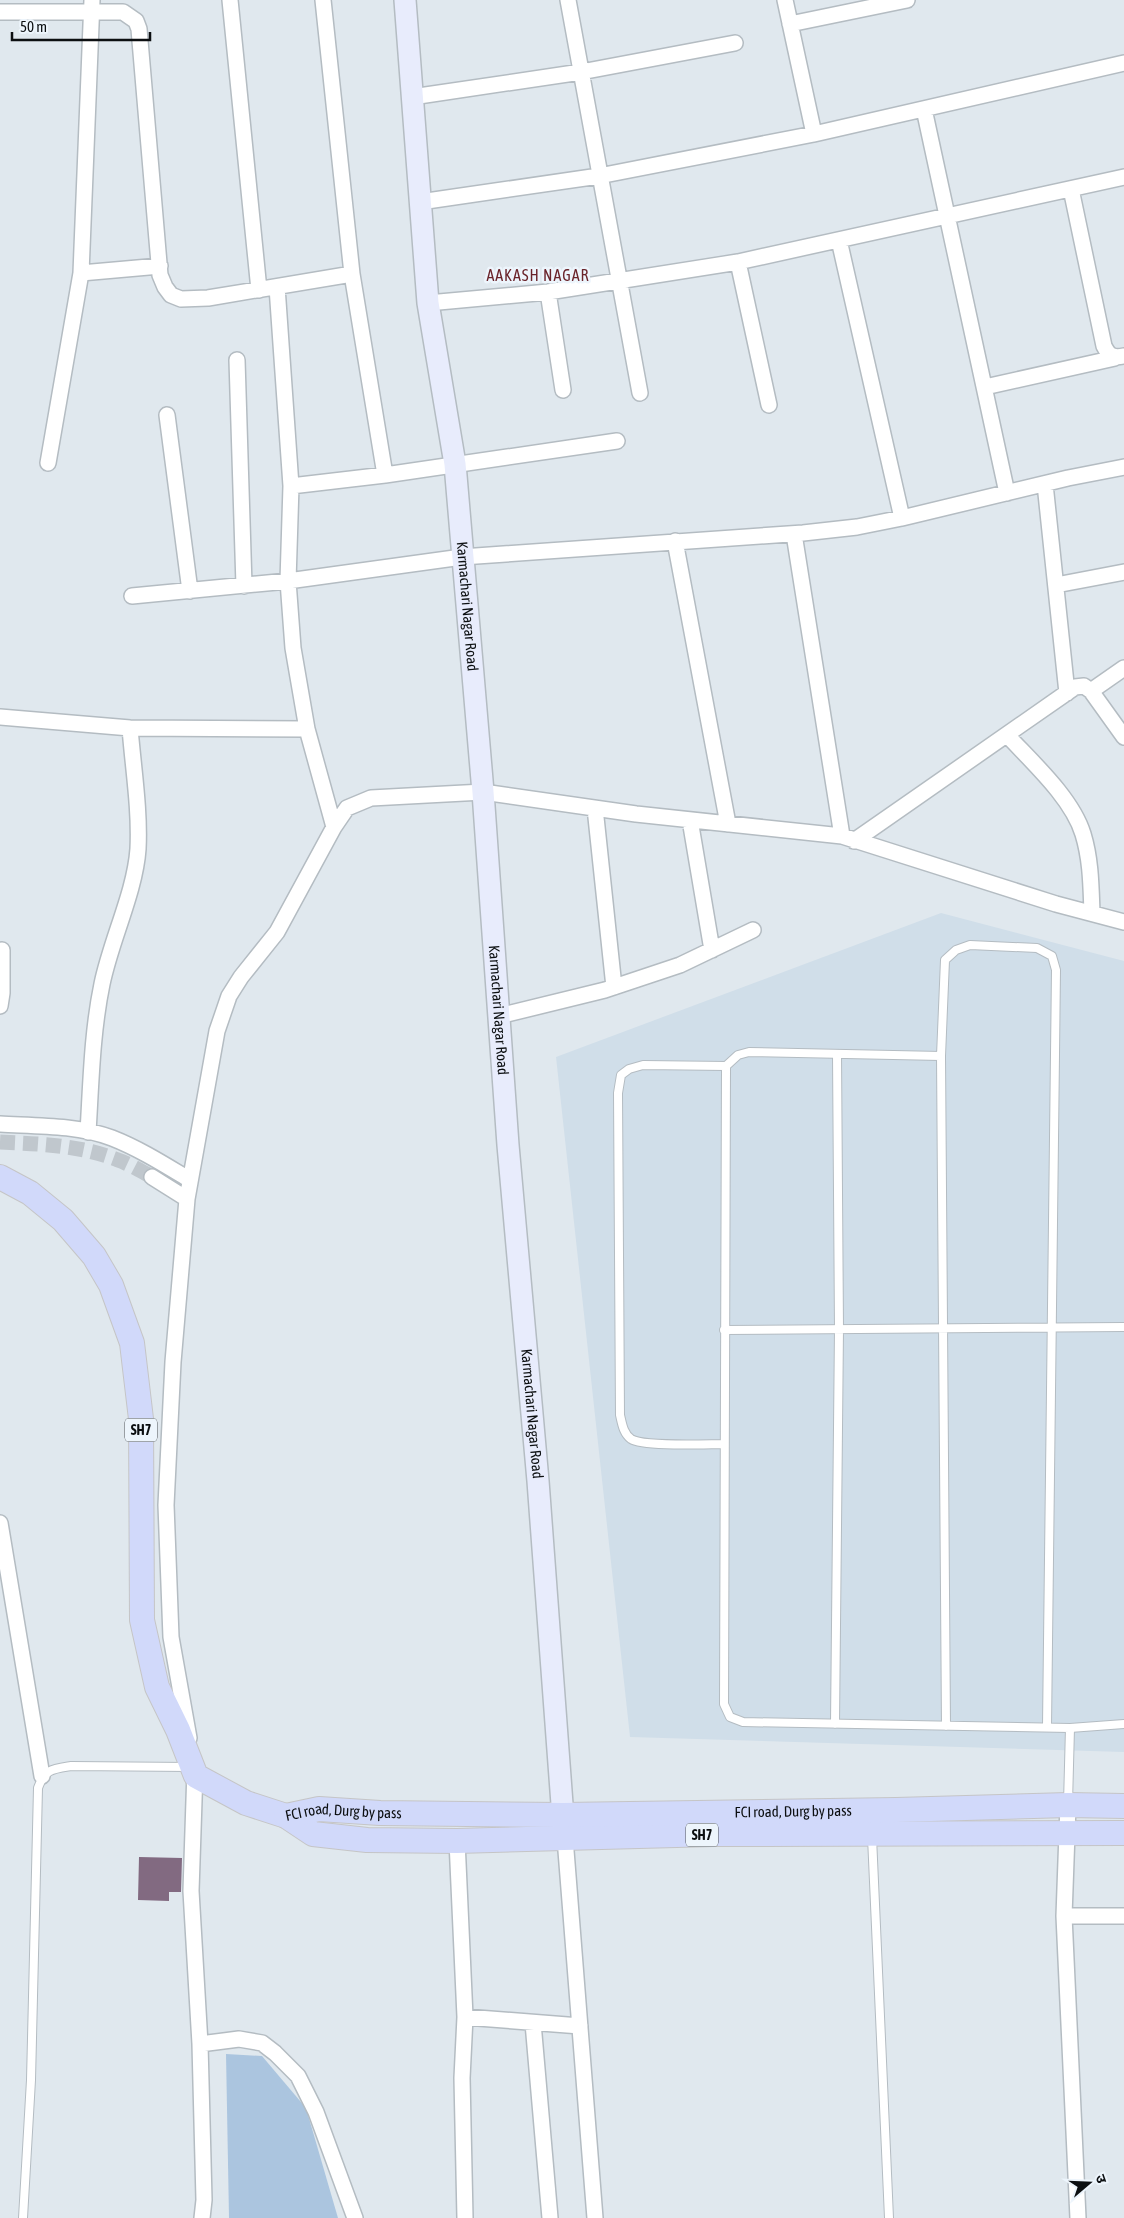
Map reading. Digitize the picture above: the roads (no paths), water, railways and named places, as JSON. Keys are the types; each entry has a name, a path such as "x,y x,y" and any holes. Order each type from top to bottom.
{"main road":[{"name":"SH7","path":"0,1177 30,1193 63,1220 94,1256 111,1285 132,1343 141,1419 142,1620 158,1687 178,1730 193,1772 246,1803 286,1816"},
{"name":"FCI road, Durg by pass","path":"286,1816 313,1834 367,1840 456,1841 714,1834 1068,1805 1124,1806"},
{"name":"FCI road, Durg by pass","path":"286,1816 319,1809 380,1813 872,1822 1066,1834 1124,1834"}],"street":[{"path":"230,0 259,290"},
{"path":"323,0 352,274 386,475"},
{"name":"Karmachari Nagar Road","path":"405,0 428,303 456,464 462,557 483,792 498,1016 565,1838"},
{"path":"568,0 640,393"},
{"path":"785,0 814,134"},
{"path":"790,24 880,3 907,0"},
{"path":"0,12 92,7 124,12 136,21 139,29 160,266 164,287 171,295 181,299 208,298 352,274"},
{"path":"48,463 81,273 92,7"},
{"path":"412,97 581,72 735,43"},
{"path":"420,202 600,176 814,134 1124,63"},
{"path":"924,109 949,216 1007,493"},
{"path":"428,303 548,292 738,262 1124,177"},
{"path":"1071,189 1104,346 1108,354 1119,357"},
{"path":"839,240 902,518"},
{"path":"738,262 769,405"},
{"path":"81,273 160,266"},
{"path":"277,287 290,486 288,581 293,648 307,729 334,827"},
{"path":"548,292 563,390"},
{"path":"985,387 1119,357"},
{"path":"237,360 244,586"},
{"path":"166,415 190,591"},
{"path":"290,486 386,475 617,441"},
{"path":"132,596 288,581 462,557 857,528 1124,467"},
{"path":"1045,484 1067,693"},
{"path":"794,534 848,839"},
{"path":"674,541 728,824"},
{"path":"1056,585 1124,572"},
{"path":"1091,691 1124,668"},
{"path":"848,839 1075,687 1084,686 1091,691 1124,737"},
{"path":"0,718 130,728 307,729"},
{"path":"88,1132 95,1036 102,986 111,948 132,883 138,849 130,728"},
{"path":"1007,734 1038,768 1074,813 1083,833 1090,866 1092,913"},
{"path":"202,2218 204,2200 200,2044 191,1891 193,1772 171,1637 166,1505 173,1362 187,1199 217,1031 229,996 241,977 277,932 334,827 347,808 371,798 483,792 595,808 848,839 901,853 1124,922"},
{"path":"595,808 614,987"},
{"path":"690,820 712,950"},
{"path":"498,1016 614,987 680,965 753,930"},
{"path":"0,1006 2,994 2,950"},
{"path":"0,1124 88,1132 110,1137 135,1148 190,1180"},
{"path":"152,1177 187,1199"},
{"path":"0,1523 42,1776"},
{"path":"1068,1805 1064,1916 1078,2218"},
{"path":"565,1838 595,2218"},
{"path":"456,1841 465,2017 462,2078 465,2218"},
{"path":"1064,1916 1124,1916"},
{"path":"465,2017 580,2026"},
{"path":"533,2023 550,2218"},
{"path":"200,2044 239,2039 262,2043 298,2076 316,2112 354,2218"}],"lane":[{"path":"946,1726 941,1056 945,960 956,950 970,945 1037,948 1052,956 1056,970 1046,1728"},
{"path":"724,1444 646,1443 631,1439 622,1428 620,1415 618,1093 620,1075 629,1068 643,1065 726,1066 738,1055 750,1052 941,1056"},
{"path":"835,1724 839,1329 837,1054"},
{"path":"726,1066 724,1704 730,1717 743,1722 1046,1728 1124,1724"},
{"path":"724,1330 1124,1327"},
{"path":"1068,1805 1070,1728"},
{"path":"23,2218 31,2080 38,1788 42,1776 52,1769 71,1766 193,1772"},
{"path":"872,1822 889,2218"}],"water":[{"path":"226,2054 262,2056 306,2108 338,2218 229,2218"}],"tunnel":[{"path":"0,1142 60,1146 89,1151 122,1162 152,1177"}],"district":[{"name":"AAKASH NAGAR","path":"538,275"}]}
